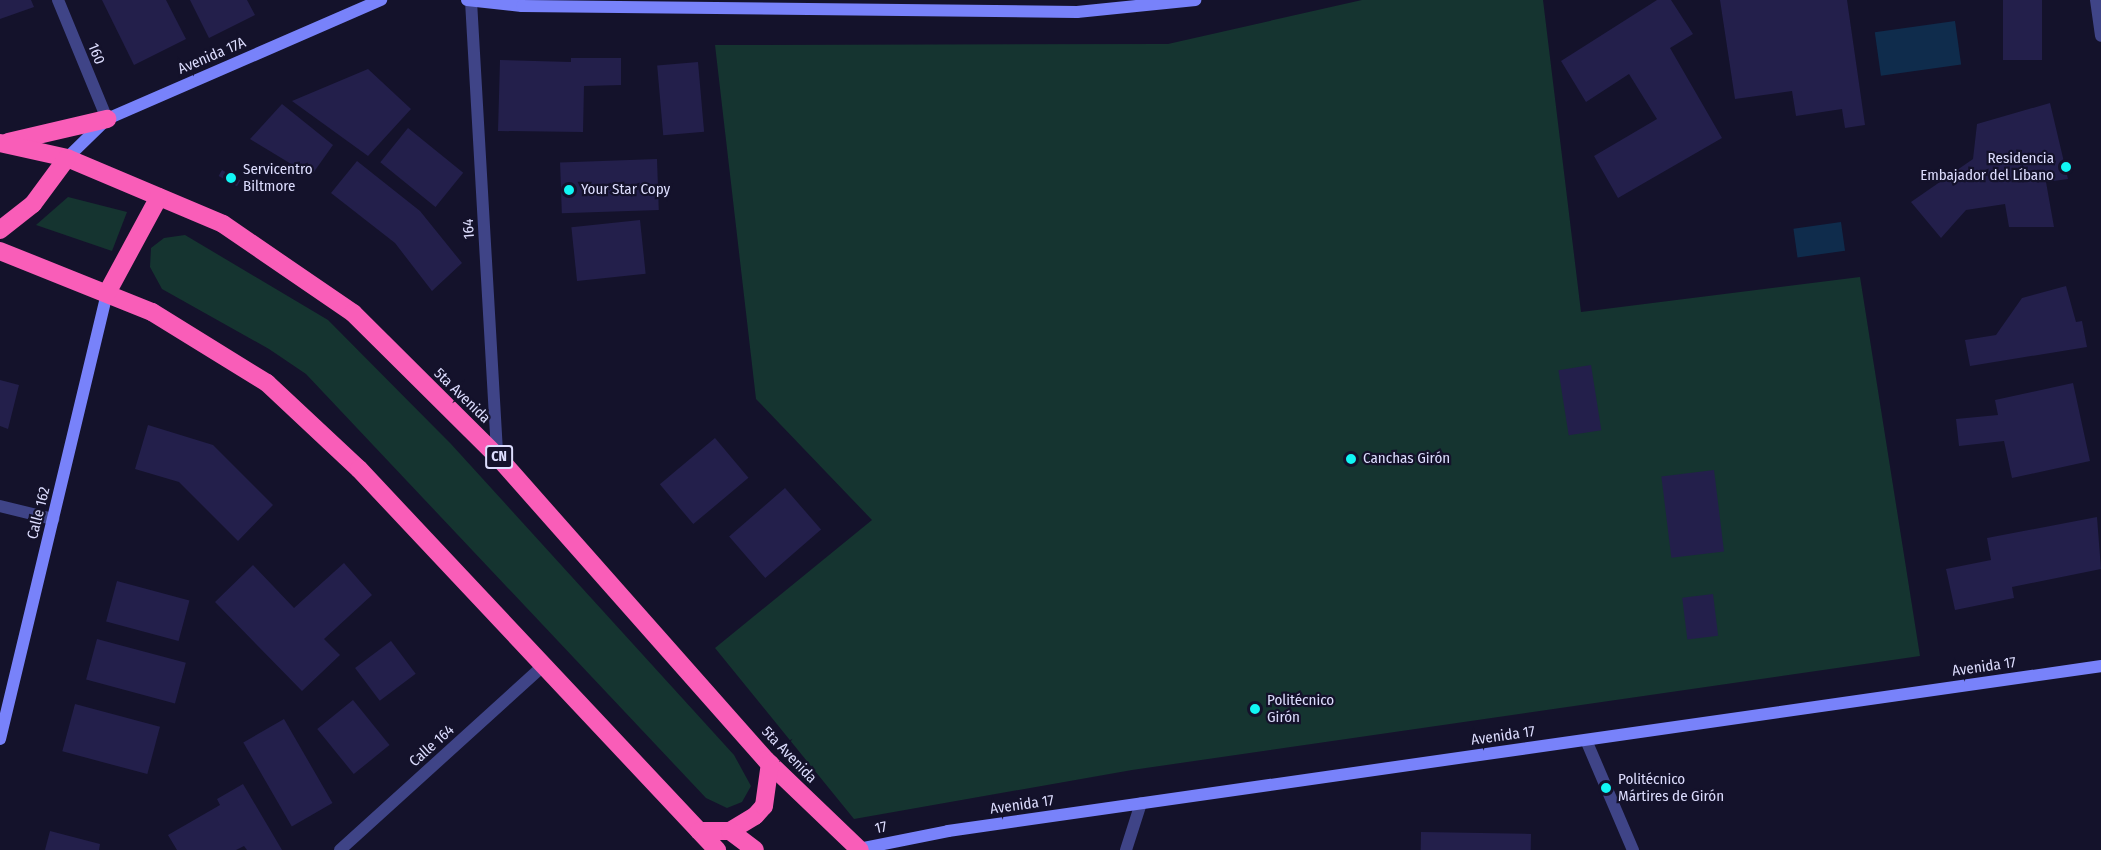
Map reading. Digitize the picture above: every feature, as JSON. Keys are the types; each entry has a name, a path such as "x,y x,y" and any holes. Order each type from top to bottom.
{"highway":[{"path":"2,143 107,119"},
{"name":"5ta Avenida","path":"2,143 67,158 223,224 352,313 497,456 770,763 858,850"},
{"path":"0,230 33,204 67,158"},
{"path":"107,293 159,197"},
{"path":"0,250 152,312 267,383 359,469 717,850"},
{"path":"699,831 730,831 744,826 764,806 770,763"},
{"path":"730,831 755,850"}],"street":[{"name":"160","path":"58,0 107,119"},
{"name":"Avenida 17A","path":"67,158 107,119 381,0"},
{"path":"470,0 522,6 1077,12 1195,0"},
{"name":"164","path":"470,0 497,456"},
{"path":"2096,0 2101,36"},
{"name":"Calle 162","path":"0,740 107,293"},
{"path":"0,506 53,519"},
{"name":"Calle 164","path":"340,850 544,665"},
{"name":"Avenida 17","path":"910,837 2101,666"},
{"path":"1586,740 1633,850"},
{"path":"1126,850 1141,803"},
{"path":"895,850 910,837"},
{"name":"17","path":"858,850 910,837"}],"green space":[{"name":"Canchas Girón","path":"1362,0 1543,0 1581,312 1860,277 1920,656 1132,770 854,819 715,648 872,520 756,399 715,45 1168,44"},
{"path":"68,197 127,212 112,251 36,225"},
{"path":"185,235 328,320 451,444 734,755 751,786 742,802 727,808 706,798 306,374 269,349 162,289 150,267 151,248 164,238"}],"water":[{"path":"1955,21 1961,65 1881,76 1875,32"},
{"path":"1841,222 1845,251 1798,257 1793,229"}],"building":[{"path":"0,0 31,0 34,7 0,19"},
{"path":"102,0 166,0 186,39 134,65"},
{"path":"190,0 247,0 255,15 209,38"},
{"path":"1657,0 1671,0 1693,34 1670,48 1722,138 1618,198 1594,156 1657,119 1629,74 1586,102 1561,61"},
{"path":"1720,0 1847,0 1865,125 1845,128 1842,109 1796,116 1792,91 1735,99"},
{"path":"2003,0 2042,0 2042,60 2003,60"},
{"path":"571,58 621,58 621,85 584,86 583,132 498,131 500,60 571,62"},
{"path":"698,62 704,132 663,135 657,66"},
{"path":"368,69 411,109 368,156 292,101"},
{"path":"2050,103 2068,179 2046,182 2054,227 2009,227 2005,204 1966,210 1941,238 1911,202 1973,159 1977,124"},
{"path":"282,104 333,145 311,176 250,139"},
{"path":"408,128 463,173 435,207 380,162"},
{"path":"657,159 659,210 562,213 560,162"},
{"path":"357,161 420,211 462,263 432,291 395,243 331,193"},
{"path":"222,170 240,180 237,186 219,176"},
{"path":"640,220 646,274 577,281 571,227"},
{"path":"2066,286 2076,322 2082,321 2087,347 1970,366 1965,340 1996,335 2022,298"},
{"path":"1591,365 1601,430 1569,435 1558,370"},
{"path":"0,380 19,385 8,429 0,426"},
{"path":"2073,383 2090,461 2012,478 2004,441 1959,446 1956,419 1998,415 1995,400"},
{"path":"148,425 213,445 273,505 238,541 179,482 135,469"},
{"path":"715,438 748,478 693,524 660,484"},
{"path":"1714,470 1724,551 1671,558 1661,476"},
{"path":"785,488 821,530 765,578 729,537"},
{"path":"2097,517 2101,569 2012,587 2014,598 1955,610 1946,569 1991,560 1987,538"},
{"path":"344,563 372,595 324,639 340,655 302,691 215,602 253,565 294,608"},
{"path":"117,581 189,600 179,641 106,622"},
{"path":"1713,594 1718,636 1687,639 1682,598"},
{"path":"97,639 186,663 175,703 86,680"},
{"path":"391,641 416,674 380,701 355,668"},
{"path":"353,700 390,745 354,774 317,729"},
{"path":"75,704 160,727 147,774 62,751"},
{"path":"284,719 332,803 292,827 243,742"},
{"path":"243,784 282,850 247,850 244,846 236,850 177,850 168,835 220,805 217,799"},
{"path":"50,831 100,844 99,850 45,850"},
{"path":"1421,832 1531,834 1531,850 1421,850"}],"place":[{"name":"Residencia Embajador del Líbano","path":"2066,167"},
{"name":"Servicentro Biltmore","path":"231,178"},
{"name":"Your Star Copy","path":"569,190"},
{"name":"Canchas Girón","path":"1351,459"},
{"name":"Politécnico Girón","path":"1255,709"},
{"name":"Politécnico Mártires de Girón","path":"1606,788"}]}
